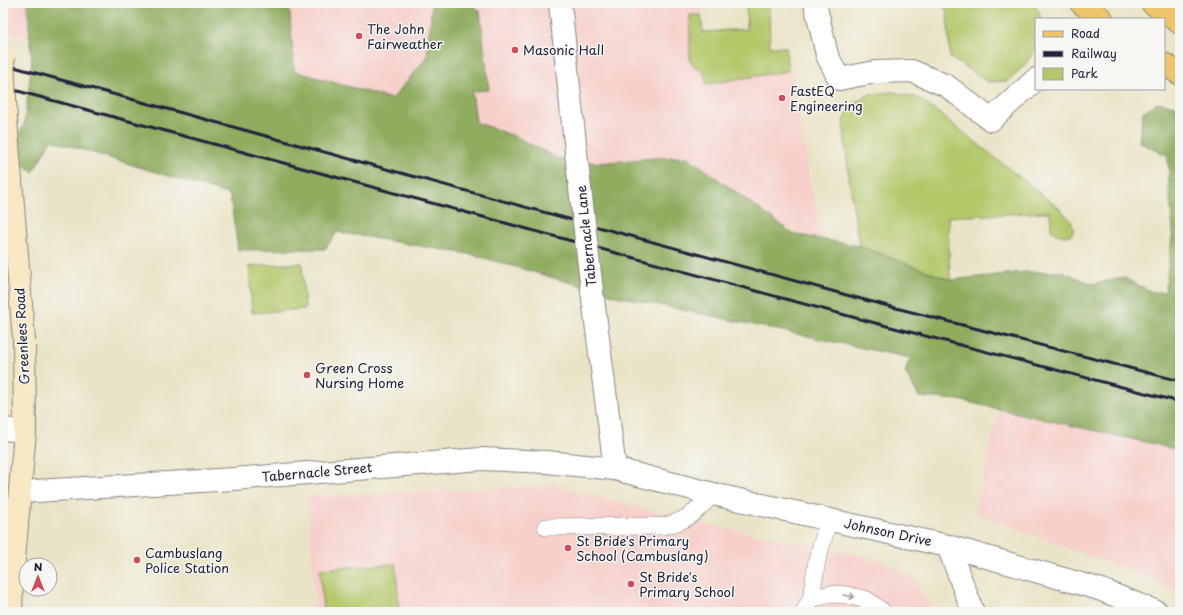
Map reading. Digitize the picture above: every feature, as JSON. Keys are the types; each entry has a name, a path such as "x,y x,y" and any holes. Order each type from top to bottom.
{"main road":[{"path":"1081,3 1101,18"},
{"path":"1152,3 1180,23"},
{"name":"Greenlees Road","path":"3,59 6,120 24,340 25,431 12,583 11,612"},
{"path":"1165,65 1180,74"}],"street":[{"name":"Tabernacle Lane","path":"560,3 592,290 615,469"},
{"path":"815,3 827,55 839,79 875,72 912,71 947,86 991,120 1035,80"},
{"path":"3,429 25,431"},
{"name":"Tabernacle Street","path":"20,492 234,479 481,459 547,462 615,469"},
{"name":"Johnson Drive","path":"615,469 713,494 948,546 1099,589 1157,612"},
{"path":"948,546 973,612"}],"lane":[{"path":"546,527 670,525 691,516 713,494"},
{"path":"808,606 816,560 829,519"},
{"path":"808,606 831,594 867,600 883,612"}],"shaded area":[{"path":"3,3 700,3 701,15 691,15 707,84 791,70 812,192 824,241 709,203 174,76 3,31"},
{"path":"1003,391 1180,437 1180,594 1139,574 975,513"},
{"name":"St Bride's Primary School (Cambuslang)","path":"545,483 694,522 874,558 911,575 934,612 316,612 307,496 545,486"}],"green space":[{"path":"27,3 289,3 294,71 392,99 427,57 432,3 469,3 480,11 489,90 472,91 476,122 514,136 557,158 599,163 653,158 688,157 793,234 859,246 950,280 1025,272 1064,272 1092,284 1124,278 1152,292 1165,292 1173,230 1169,189 1168,156 1139,142 1143,112 1157,102 1180,107 1180,450 959,400 919,397 905,372 910,358 617,296 474,255 337,232 325,249 238,250 230,195 51,140 33,172 18,161 14,141 24,126 32,61"},
{"path":"746,3 769,3 770,47 786,47 788,71 706,84 705,74 690,62 690,15 701,15 703,32 747,29"},
{"path":"939,3 1033,3 1039,12 1041,18 1035,18 1035,50 1027,62 1009,81 988,82 950,58 947,11"},
{"path":"893,92 918,98 1060,209 1071,221 1074,229 1071,235 1060,235 1051,230 1050,212 948,217 950,280 859,246 849,179 843,120 853,104 870,94"},
{"path":"302,263 305,309 252,313 249,266"},
{"path":"396,564 399,612 323,612 320,569"}],"railway":[{"path":"3,64 861,299 1180,381"},
{"path":"3,87 856,318 1180,402"}],"place":[{"name":"The John Fairweather","path":"359,36"},
{"name":"Masonic Hall","path":"515,50"},
{"name":"FastEQ Engineering","path":"782,98"},
{"name":"Green Cross Nursing Home","path":"307,375"},
{"name":"St Bride's Primary School (Cambuslang)","path":"568,548"},
{"name":"Cambuslang Police Station","path":"137,560"},
{"name":"St Bride's Primary School","path":"631,584"}]}
